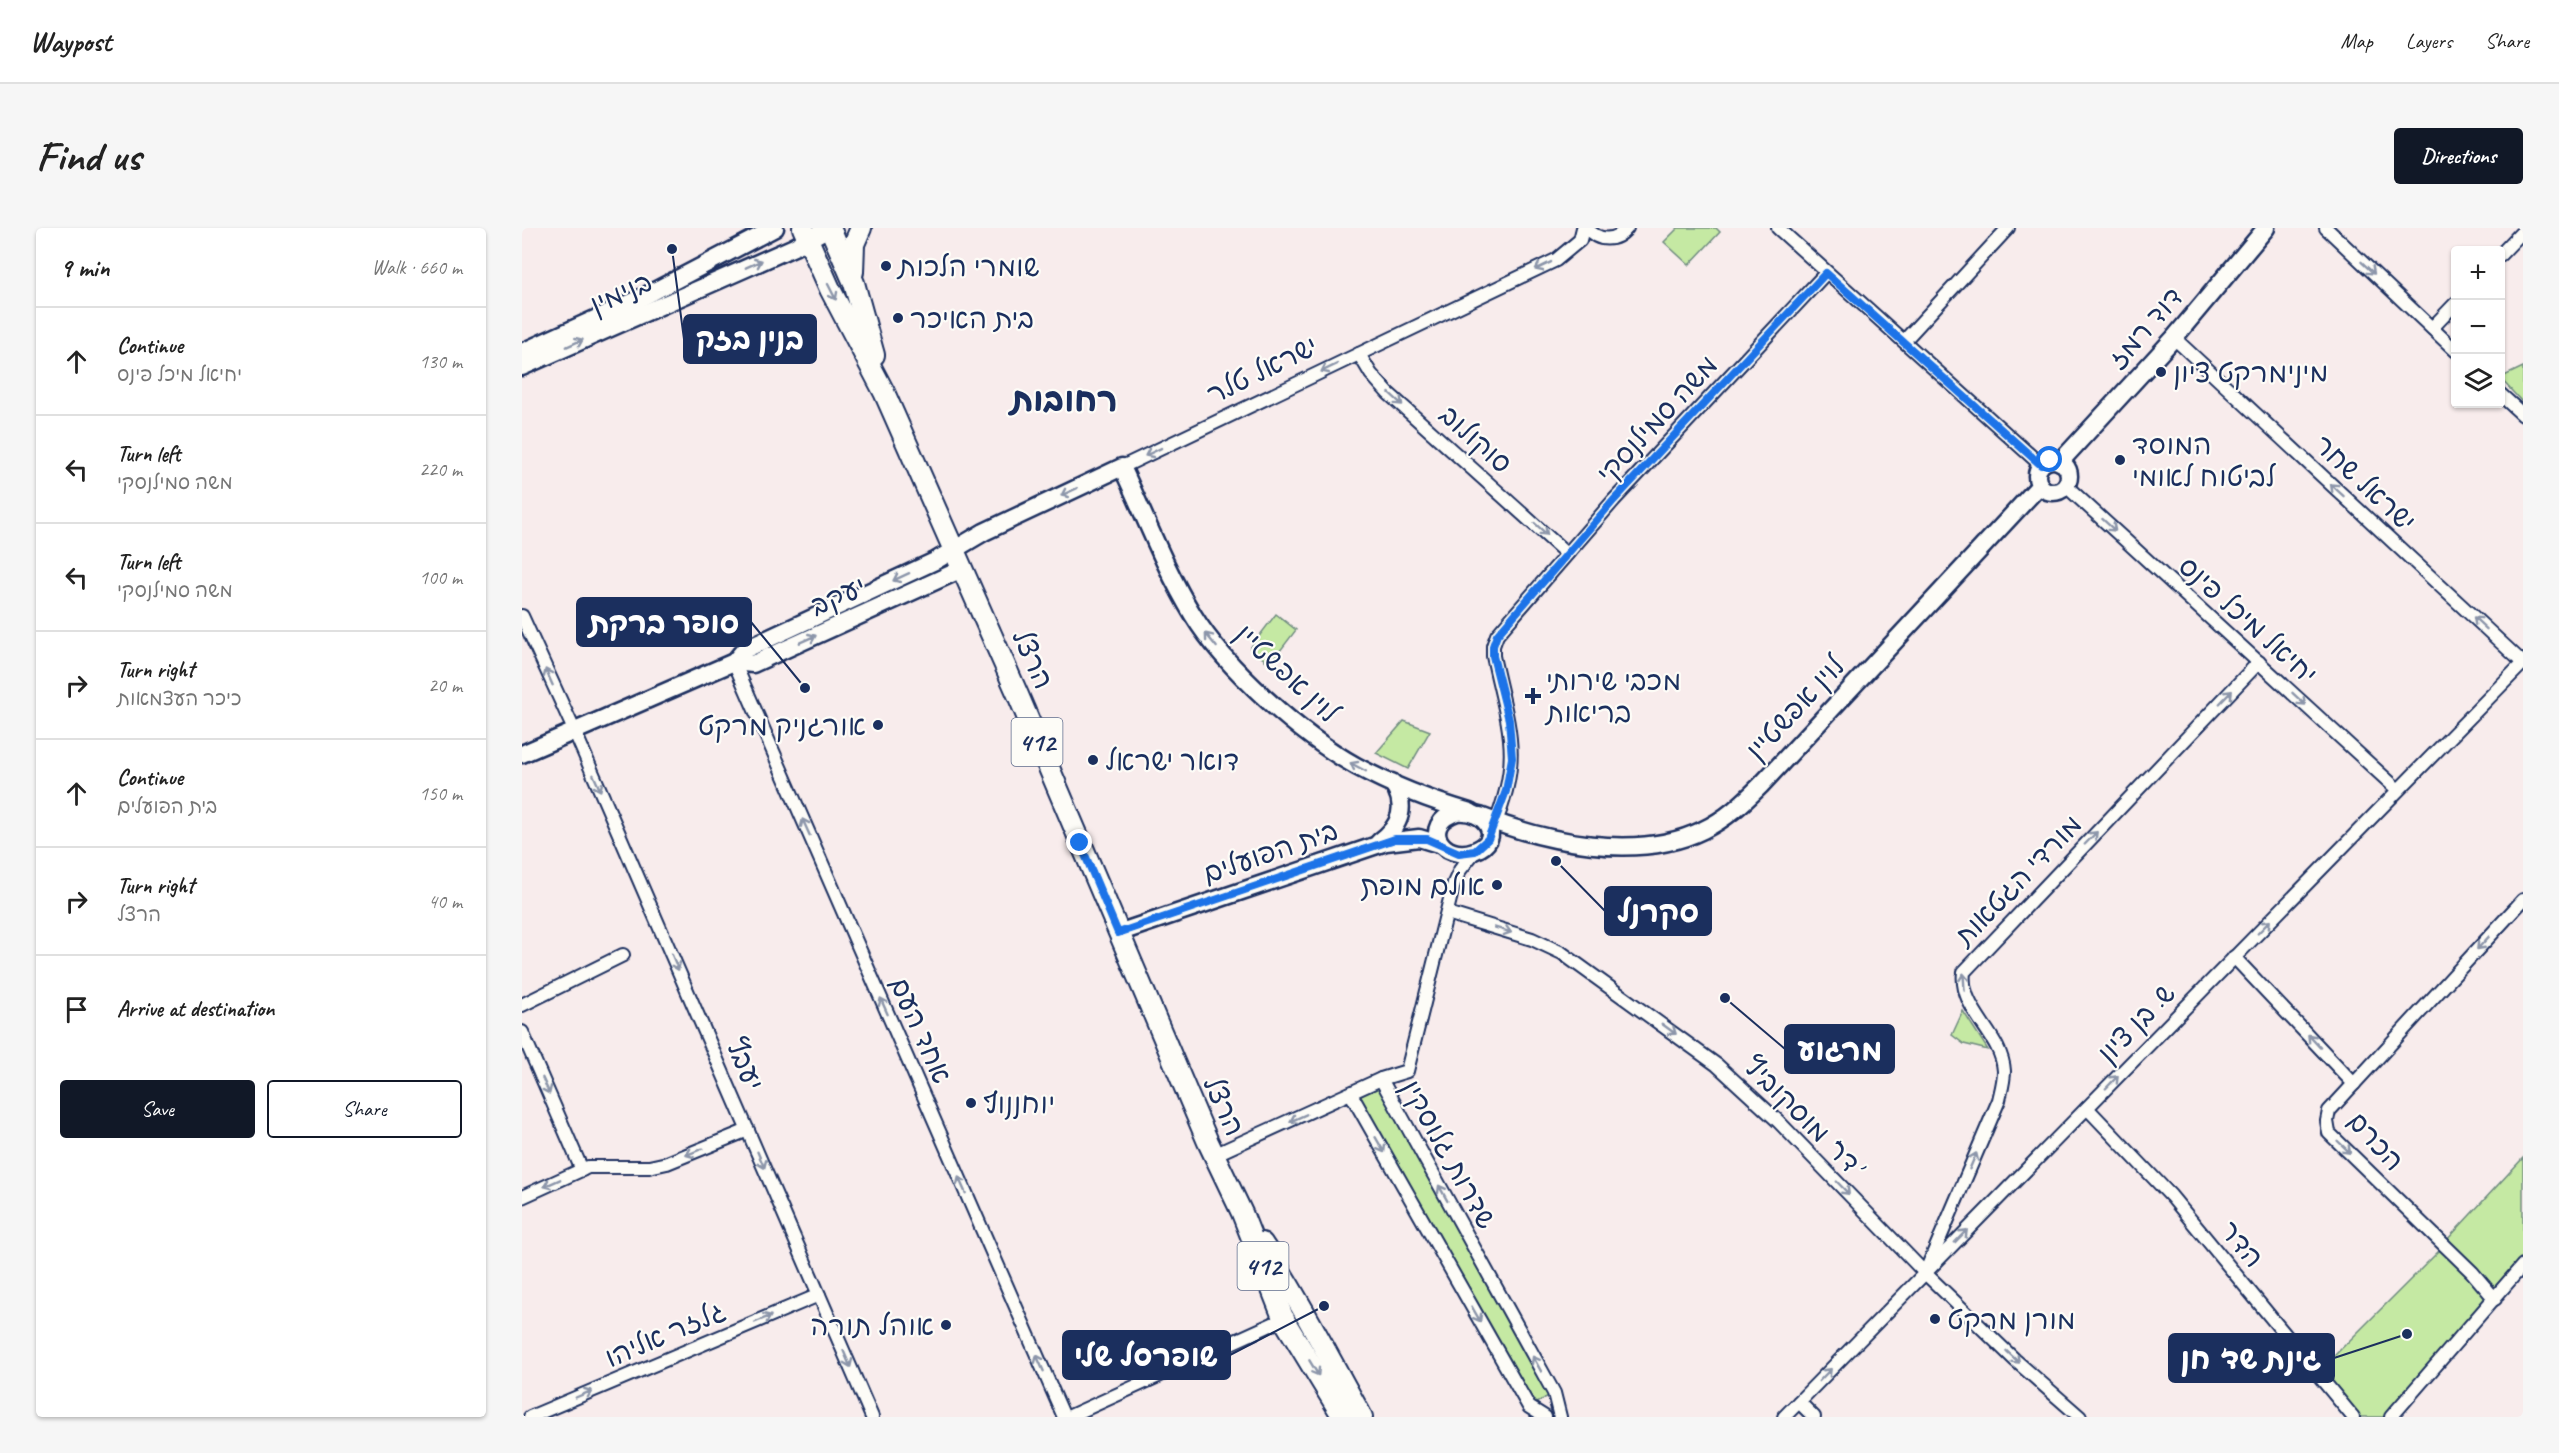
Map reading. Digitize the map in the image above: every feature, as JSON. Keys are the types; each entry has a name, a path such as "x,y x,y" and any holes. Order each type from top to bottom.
{"main road":[{"name":"הרצל","path":"830,228 854,283 884,392"},
{"path":"854,283 853,251 861,228"},
{"name":"הרצל","path":"805,234 830,289 884,392 1214,1155 1343,1417"},
{"name":"הרצל","path":"1293,1315 1362,1417"}],"street":[{"name":"בנימין","path":"522,352 639,299 775,228"},
{"name":"בנימין","path":"522,367 805,234 830,228"},
{"path":"1585,228 1596,237 1604,239 1635,228"},
{"name":"ישראל טלר","path":"958,561 984,532 1556,260 1580,240 1585,228"},
{"path":"1778,228 2041,465"},
{"path":"1904,341 2008,228"},
{"name":"דוד רמז","path":"2060,462 2174,338 2266,228"},
{"path":"2326,228 2451,346"},
{"path":"2505,250 2523,231"},
{"name":"משה סמילנסקי","path":"1482,830 1506,791 1512,749 1509,720 1493,656 1494,642 1499,632 1614,500 1826,273"},
{"path":"2432,328 2451,308"},
{"name":"ישראל שחר","path":"2174,338 2523,663"},
{"name":"סוקולוב","path":"1359,354 1371,374 1388,393 1568,554"},
{"path":"2505,399 2523,415"},
{"path":"2050,460 2060,462 2068,470 2068,480 2066,485 2052,492 2040,485 2037,475 2041,465 2050,460"},
{"name":"לוין אפשטיין","path":"1122,467 1190,609 1229,663 1278,708 1337,754 1358,767 1482,830 1502,838 1531,835"},
{"name":"לוין אפשטיין","path":"1482,830 1635,847 1681,839 1723,819 1761,785 2040,485"},
{"name":"יחיאל מיכל פינס","path":"2066,485 2398,790"},
{"name":"יעקב","path":"522,754 734,662 744,650 958,561"},
{"name":"יעבץ","path":"522,616 574,730 872,1417"},
{"name":"אחד העם","path":"734,662 1066,1417"},
{"name":"מורדי הגטאות","path":"1925,1273 1999,1100 2003,1081 2002,1059 1971,1006 1962,984 1964,972 2259,662"},
{"name":"ש. בן ציון","path":"1784,1417 2523,663"},
{"path":"1376,844 1393,831 1401,816 1401,800 1392,783"},
{"path":"1444,847 1437,838 1437,830 1444,819 1457,812 1482,830"},
{"name":"בית הפועלים","path":"1118,933 1376,844 1412,837 1427,839 1459,853 1482,830"},
{"name":"שדרות גלוסקין","path":"1482,830 1454,883 1407,1071 1381,1078 1554,1394 1560,1417"},
{"name":"שדרות גלוסקין","path":"1444,847 1453,862 1454,883"},
{"path":"2354,1084 2523,900"},
{"name":"דר' מוסקוביץ'","path":"1447,913 1532,939 1562,953 1717,1065 1778,1121 1925,1273 2015,1360 2079,1417"},
{"path":"522,1005 622,955"},
{"name":"הכרם","path":"2234,957 2354,1084 2330,1111 2327,1121 2329,1133 2472,1272 2495,1299"},
{"path":"522,1032 582,1170"},
{"path":"1214,1155 1351,1094 1381,1078"},
{"name":"שדרות גלוסקין","path":"1351,1094 1529,1407 1545,1417"},
{"name":"הדר","path":"2087,1108 2171,1196 2354,1417"},
{"path":"522,1197 588,1167 649,1167 667,1163 748,1130"},
{"path":"2391,1417 2523,1265"},
{"name":"גלזר אליהו","path":"530,1417 819,1295"},
{"path":"1066,1417 1293,1315"},
{"path":"1799,1402 1814,1417"}],"green space":[{"path":"1678,228 1716,228 1720,232 1689,265 1664,242"},
{"path":"2523,367 2523,403 2505,383 2505,376"},
{"path":"1276,614 1296,630 1270,664 1250,648"},
{"path":"1404,721 1430,731 1408,769 1376,753"},
{"path":"1963,1011 1988,1050 1964,1044 1952,1035"},
{"path":"1378,1082 1552,1394 1531,1406 1355,1093"},
{"path":"2523,1158 2523,1261 2496,1294 2445,1242"},
{"path":"2441,1249 2492,1298 2384,1417 2355,1417 2320,1370"}],"place":[{"name":"בנין בזק","path":"672,249"},
{"name":"שומרי הלכות","path":"886,266"},
{"name":"בית האיכר","path":"898,318"},
{"name":"מינימרקט ציון","path":"2161,372"},
{"name":"המוסד לביטוח לאומי","path":"2120,460"},
{"name":"סופר ברקת","path":"805,688"},
{"name":"מכבי שירותי בריאות","path":"1533,696"},
{"name":"אורגניק מרקט","path":"878,725"},
{"name":"דואר ישראל","path":"1093,760"},
{"name":"סקרנל","path":"1556,861"},
{"name":"אולם מופת","path":"1497,885"},
{"name":"מרגוע","path":"1725,998"},
{"name":"יוחננוף","path":"971,1103"},
{"name":"שופרסל שלי","path":"1324,1306"},
{"name":"מורן מרקט","path":"1935,1319"},
{"name":"אוהל תורה","path":"946,1325"},
{"name":"גינת שד' חן","path":"2407,1334"}],"district":[{"name":"רחובות","path":"1064,399"}],"route":[{"path":"1080,843 1118,933 1395,839 1412,837 1427,839 1459,853 1475,851 1483,846 1502,806 1512,758 1509,720 1493,656 1493,646 1497,635 1614,500 1826,273 2041,465 2050,460"}]}
